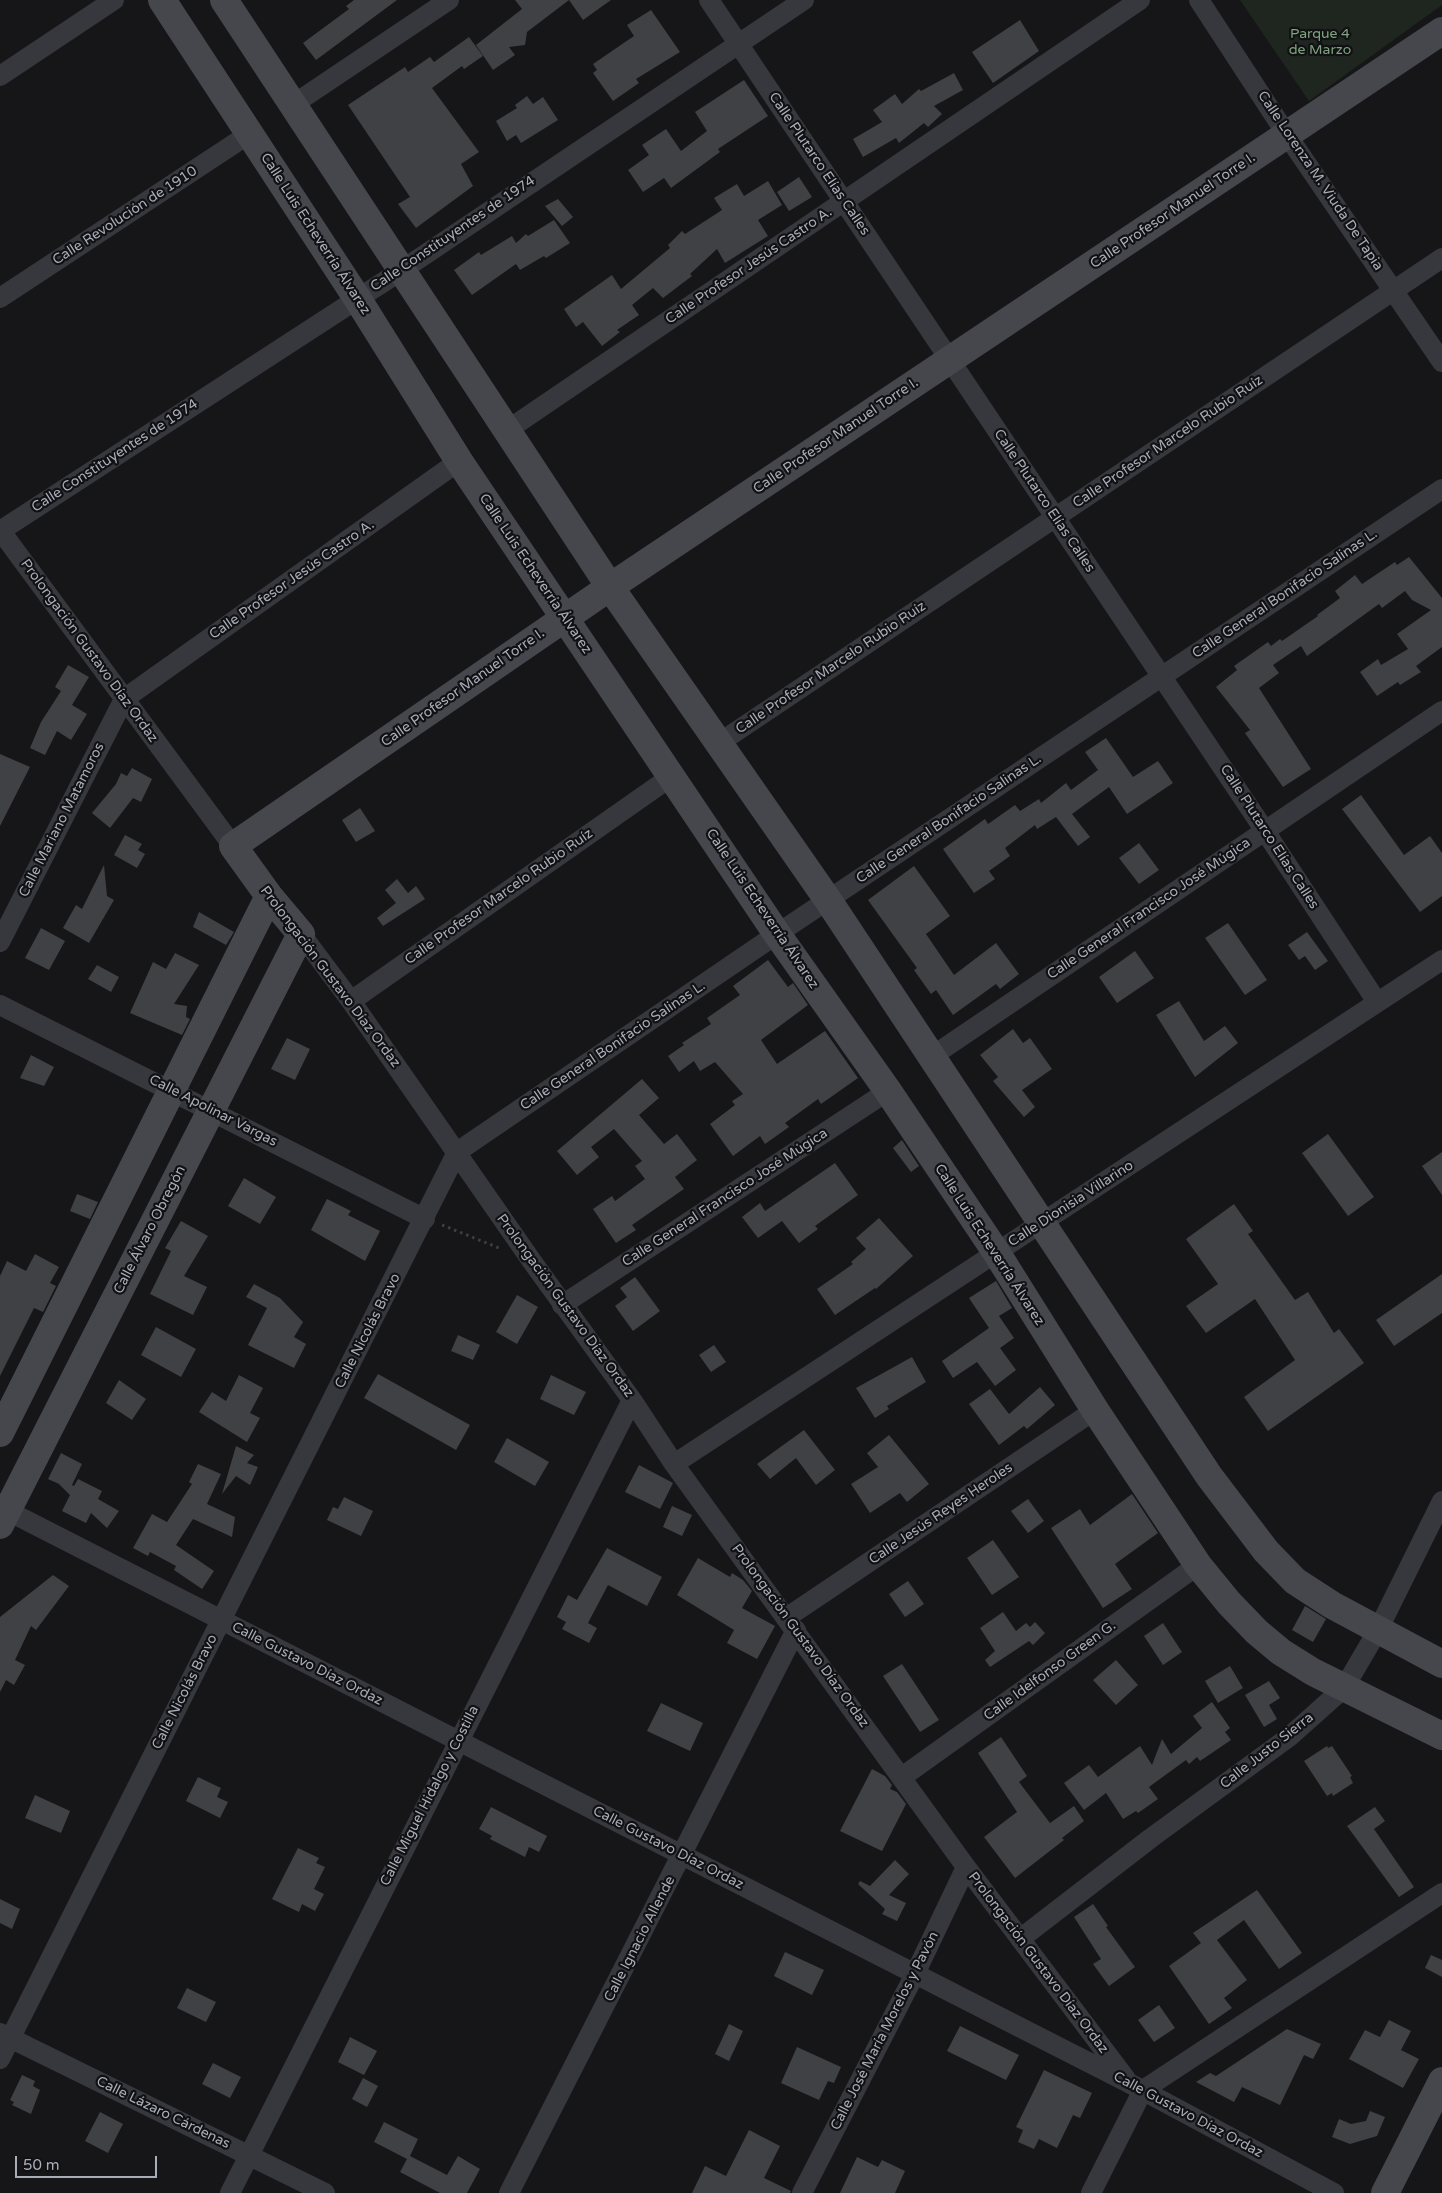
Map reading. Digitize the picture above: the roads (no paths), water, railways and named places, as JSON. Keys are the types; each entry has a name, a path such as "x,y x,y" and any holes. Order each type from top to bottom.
{"street":[{"path":"0,76 114,0"},
{"name":"Calle Luis Echeverría Álvarez","path":"162,0 357,298 459,461 777,934 888,1091 996,1252 1095,1410 1198,1565 1257,1632 1305,1667 1442,1736"},
{"path":"224,0 610,588 828,900 1209,1476 1266,1552 1284,1572 1306,1589 1442,1664"},
{"path":"294,104 449,0"},
{"name":"Calle Plutarco Elías Calles","path":"709,0 1265,831 1377,1002"},
{"name":"Calle Constituyentes de 1974","path":"0,531 402,270 804,0"},
{"name":"Calle Profesor Jesús Castro A.","path":"506,431 1140,0"},
{"name":"Calle Lorenza M. Viuda De Tapia","path":"1199,0 1287,135 1442,362"},
{"name":"Calle Profesor Manuel Torre I.","path":"233,846 565,618 1442,31"},
{"name":"Calle Revolución de 1910","path":"0,298 249,134"},
{"name":"Calle Profesor Marcelo Rubio Ruíz","path":"719,743 1442,258"},
{"name":"Calle Profesor Jesús Castro A.","path":"124,699 459,461"},
{"name":"Calle General Bonifacio Salinas L.","path":"458,1152 777,934 1442,489"},
{"name":"Prolongación Gustavo Díaz Ordaz","path":"0,531 270,896 351,1001 458,1152 562,1305 632,1400 674,1464 966,1867 1136,2087"},
{"name":"Calle Mariano Matamoros","path":"0,942 124,699"},
{"name":"Calle General Francisco José Múgica","path":"931,1057 1442,710"},
{"name":"Calle Profesor Marcelo Rubio Ruíz","path":"351,1001 672,776"},
{"path":"0,1433 270,896"},
{"name":"Calle Álvaro Obregón","path":"2,1514 301,934"},
{"name":"Calle Dionisia Villarino","path":"674,1464 1442,960"},
{"name":"Calle Apolinar Vargas","path":"0,1005 425,1219"},
{"name":"Calle General Francisco José Múgica","path":"562,1305 888,1091"},
{"name":"Calle Nicolás Bravo","path":"0,2059 5,2036 222,1620 458,1152"},
{"name":"Calle Miguel Hidalgo y Costilla","path":"230,2193 632,1400"},
{"name":"Calle Jesús Reyes Heroles","path":"791,1624 1095,1410"},
{"name":"Calle Justo Sierra","path":"1020,1939 1151,1838 1289,1737 1344,1688 1378,1630 1442,1501"},
{"name":"Calle Gustavo Díaz Ordaz","path":"2,1514 222,1620 1136,2087 1334,2193"},
{"name":"Calle Idelfonso Green G.","path":"902,1777 1198,1565"},
{"name":"Calle Ignacio Allende","path":"509,2193 683,1855 791,1624"},
{"name":"Calle José María Morelos y Pavón","path":"802,2193 915,1974 966,1867"},
{"path":"1091,2193 1136,2087 1442,1893"},
{"name":"Calle Lázaro Cárdenas","path":"5,2036 325,2193"},
{"path":"1384,2193 1442,2081"}],"park label":[{"name":"Parque 4 de Marzo","path":"1320,42"}]}
